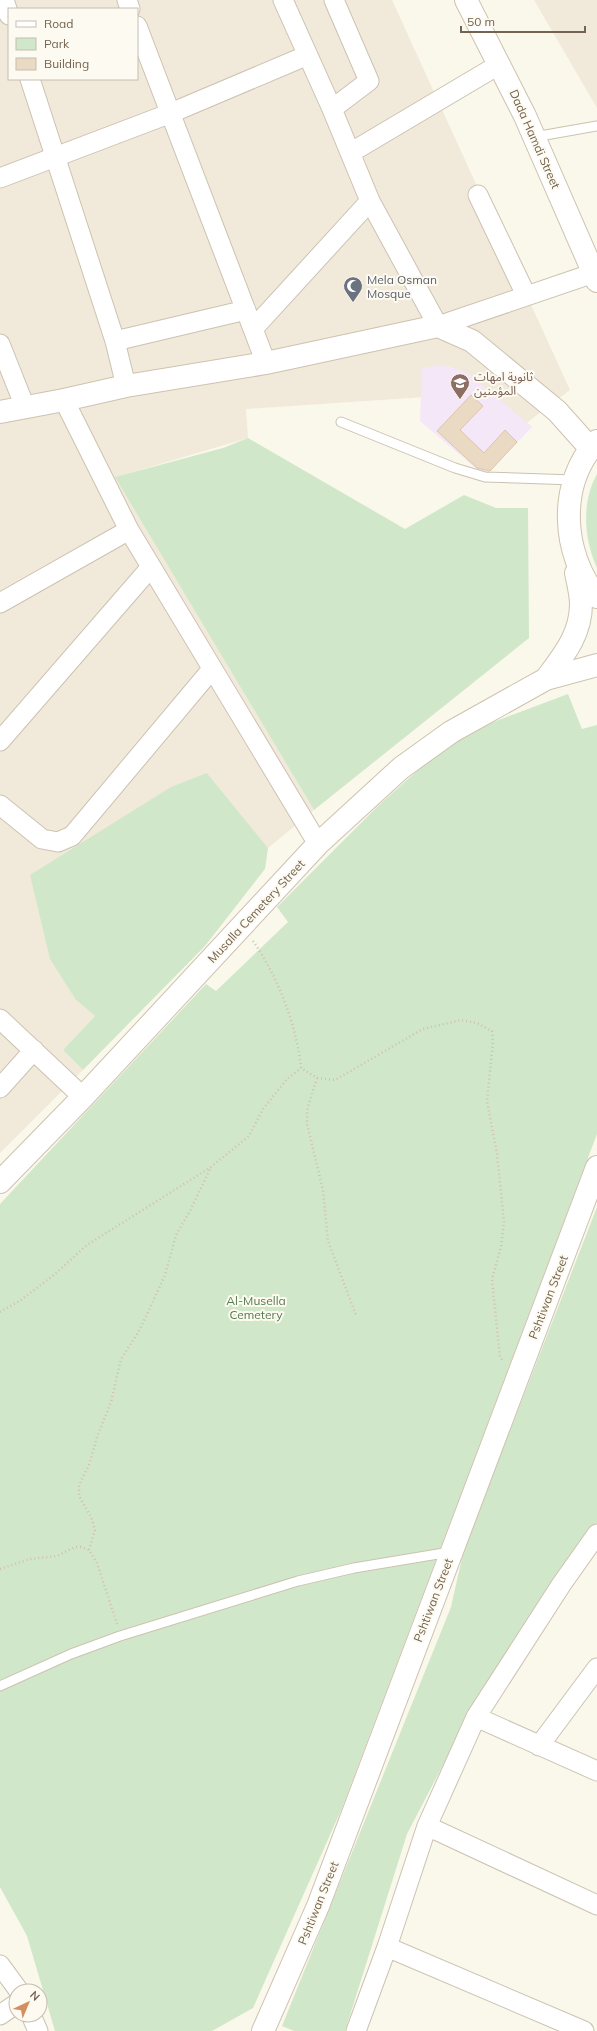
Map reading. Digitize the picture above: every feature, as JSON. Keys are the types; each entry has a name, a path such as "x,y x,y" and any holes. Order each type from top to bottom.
{"street":[{"path":"4,0 8,12"},
{"path":"283,0 332,109 370,201 438,326 472,341 557,411 594,445 574,480 568,515 572,550 586,583 597,597"},
{"path":"332,109 369,81 334,0"},
{"name":"Dada Hamdi Street","path":"466,0 500,64 596,276"},
{"path":"138,29 266,363"},
{"path":"0,178 171,113 308,55"},
{"path":"350,153 500,64"},
{"path":"30,80 115,341 126,386"},
{"path":"478,195 526,295"},
{"path":"253,329 370,201"},
{"path":"0,412 126,386 266,363 438,326 526,295 596,276"},
{"path":"115,341 246,310"},
{"path":"0,344 25,407"},
{"path":"64,400 129,530 318,844"},
{"path":"0,603 129,530"},
{"name":"Musalla Cemetery Street","path":"546,679 570,646 579,627 582,604 572,550"},
{"path":"0,741 151,567"},
{"name":"Musalla Cemetery Street","path":"0,1182 84,1097 318,844 401,768 451,732 546,679 597,665"},
{"path":"0,806 42,840 58,842 72,836 212,669"},
{"path":"0,1019 84,1097"},
{"path":"0,1088 34,1050"},
{"name":"Pshtiwan Street","path":"264,2030 318,1906 597,1167"},
{"path":"356,2031 387,1947 427,1826 476,1717 561,1585 597,1534"},
{"path":"539,1746 597,1668"},
{"path":"476,1717 597,1771"},
{"path":"427,1826 597,1905"},
{"path":"387,1947 584,2031"},
{"path":"0,1965 12,1983"}],"lane":[{"path":"534,137 597,126"},
{"path":"341,422 455,468 485,477 574,480"},
{"path":"0,1686 71,1654 120,1636 324,1574 451,1552"}],"path":[{"path":"243,925 260,950 288,1010 300,1051 301,1068"},
{"path":"301,1068 317,1078 335,1080 423,1029 461,1020 477,1023 492,1031 493,1042 487,1101 497,1154 504,1222 501,1247 492,1279 500,1357 518,1376"},
{"path":"0,1312 32,1292 88,1245 211,1167 249,1136 263,1109 287,1079 301,1068"},
{"path":"317,1078 307,1110 307,1124 323,1190 328,1241 356,1315"},
{"path":"89,1550 95,1530 91,1517 79,1496 79,1485 89,1465 97,1437 111,1402 121,1359 139,1332 165,1275 176,1235 190,1211 211,1167"},
{"path":"0,1569 30,1559 57,1556 75,1547 81,1547 89,1550 97,1563 120,1636"}],"shaded area":[{"path":"0,0 392,0 570,390 495,447 426,397 246,409 248,438 116,477 314,810 268,848 207,773 76,1000 95,1016 63,1050 83,1070 0,1153"},
{"path":"534,0 597,0 597,108"},
{"name":"ثانوية امهات المؤمنين","path":"438,365 448,366 468,373 532,427 485,476 420,421 422,368"}],"green space":[{"path":"248,438 405,529 464,495 496,508 528,508 529,638 314,810 115,477 223,448"},
{"path":"597,474 597,568 589,545 586,521 588,497"},
{"name":"Al-Musella Cemetery","path":"568,694 582,729 597,725 597,1134 342,1808 253,2008 212,2031 55,2031 48,2007 48,1983 41,1983 27,1936 0,1887 0,1204 206,984 216,991 288,922 277,907 379,805 426,763 477,728"},
{"path":"207,773 268,848 265,869 205,946 83,1070 63,1050 95,1016 76,1000 50,959 30,875 171,787"},
{"path":"597,1207 597,1523 467,1719 407,1834 345,2031 294,2031 282,2026 451,1607 464,1549"}],"building":[{"path":"471,395 483,406 460,430 484,453 505,430 517,442 490,471 477,468 437,431"}],"place":[{"name":"Mela Osman Mosque","path":"353,303"},
{"name":"ثانوية امهات المؤمنين","path":"460,400"}]}
